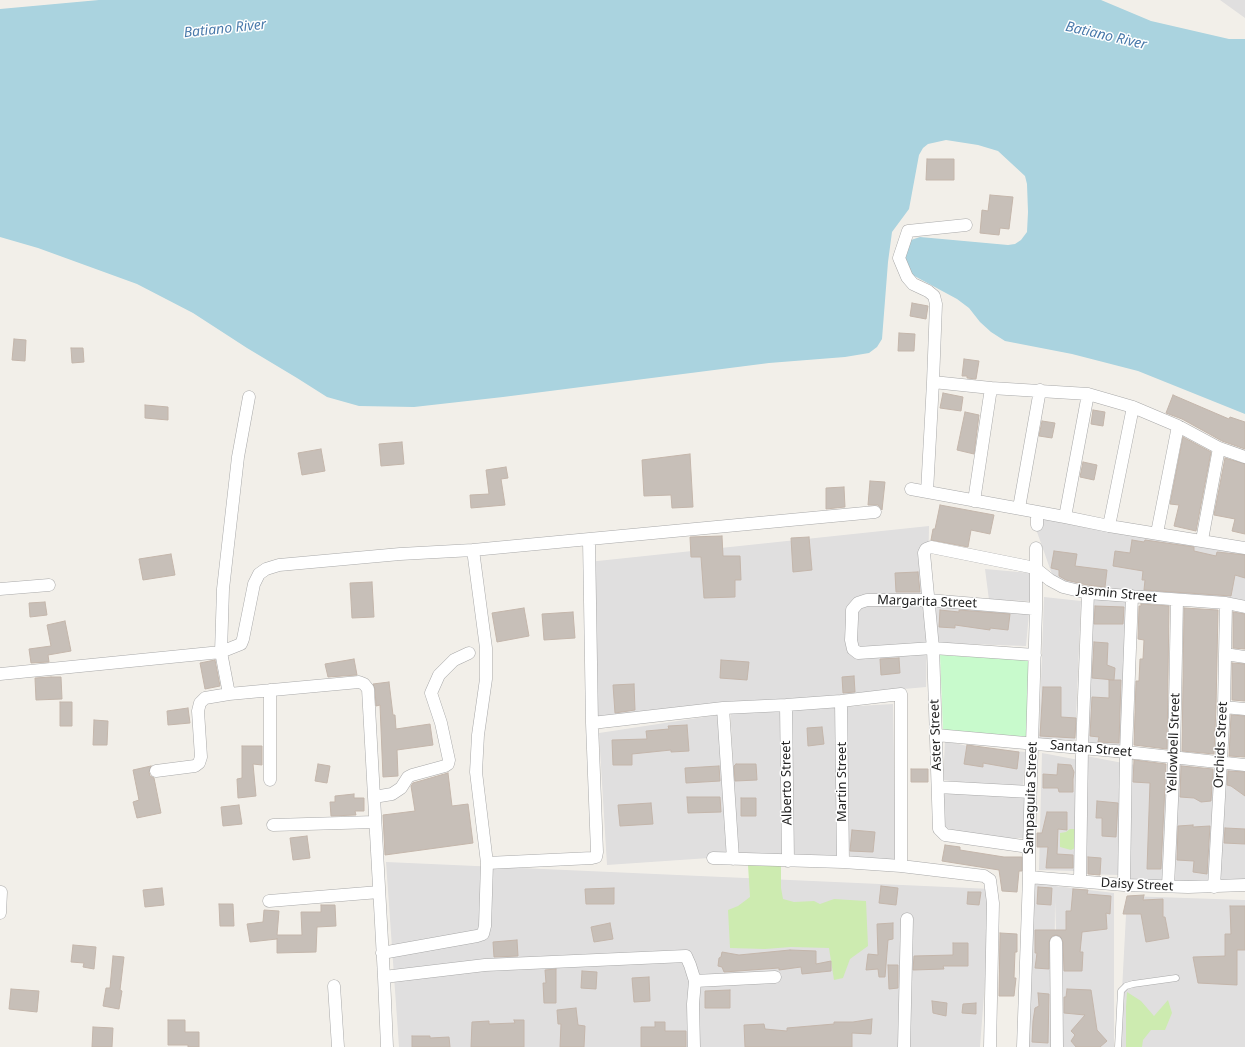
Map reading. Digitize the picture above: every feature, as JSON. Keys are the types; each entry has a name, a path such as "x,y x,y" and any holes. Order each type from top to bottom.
{"street":[{"path":"927,492 936,304 934,296 928,291 913,284 903,270 899,258 908,231 966,225"},
{"path":"933,382 992,388 1088,394 1133,407 1178,426 1220,448 1245,457"},
{"path":"974,501 992,388"},
{"path":"1019,508 1040,390"},
{"path":"1065,517 1088,394"},
{"path":"229,694 221,652 223,589 238,457 250,397"},
{"path":"1109,526 1133,407"},
{"path":"1157,533 1178,426"},
{"path":"1202,540 1220,448"},
{"path":"911,489 1109,526 1245,548"},
{"path":"0,674 221,652 241,644 254,584 259,574 266,569 278,565 589,540 876,512"},
{"path":"1037,512 1037,525"},
{"path":"487,863 596,857 589,540"},
{"name":"Jasmin Street","path":"926,549 931,547 1035,568 1050,580 1063,586 1088,593 1226,603 1245,607"},
{"name":"Sampaguita Street","path":"1022,1047 1029,877 1030,792 1036,609 1036,548"},
{"name":"Aster Street","path":"926,549 924,553 933,648 939,830 945,835 1029,847"},
{"path":"382,953 477,936 482,934 485,926 487,863 476,772 478,735 486,679 486,648 473,550"},
{"path":"0,589 48,585"},
{"path":"1080,882 1082,749 1088,593"},
{"path":"1124,885 1126,752 1132,596"},
{"name":"Margarita Street","path":"1035,655 933,648 858,653 852,649 851,640 852,610 858,603 867,600 928,600 1036,609"},
{"name":"Yellowbell Street","path":"1168,886 1174,758 1177,600"},
{"name":"Orchids Street","path":"1214,887 1224,707 1226,603"},
{"path":"374,797 392,794 401,788 408,777 412,775 448,764 449,760 441,723 431,693 439,675 454,660 469,653"},
{"path":"1225,654 1245,657"},
{"path":"156,771 195,766 199,763 201,757 198,711 200,703 205,698 229,694 359,682 364,684 368,690 384,977 386,1047"},
{"path":"270,690 270,780"},
{"path":"592,723 723,708 841,701 901,694 901,866"},
{"name":"Martin Street","path":"841,701 843,862"},
{"name":"Alberto Street","path":"786,705 788,861"},
{"path":"1224,707 1245,709"},
{"path":"723,708 733,859"},
{"name":"Santan Street","path":"936,735 1126,752 1245,765"},
{"path":"938,786 1030,792"},
{"path":"273,825 375,822"},
{"path":"713,858 843,862 901,866 984,876 990,880 993,903 990,1047"},
{"name":"Daisy Street","path":"1029,877 1124,885 1214,887 1245,885"},
{"path":"0,914 1,892"},
{"path":"269,901 379,892"},
{"path":"904,1047 907,919"},
{"path":"1056,942 1057,1047"},
{"path":"384,977 485,965 686,956 695,981 693,1004 694,1047"},
{"path":"695,981 775,977"},
{"path":"334,986 338,1047"}],"lane":[{"path":"1118,1047 1121,991 1126,986 1133,984 1176,978"}],"shaded area":[{"path":"1220,0 1245,0 1245,18"},
{"path":"1031,515 1245,551 1245,605 1164,598 1054,580"},
{"path":"929,526 926,687 596,717 588,562"},
{"path":"985,569 1030,573 1032,601 989,600"},
{"path":"1089,595 1130,599 1125,749 1085,746"},
{"path":"1044,597 1081,601 1075,740 1039,739"},
{"path":"929,607 974,607 1029,613 1026,646 939,643"},
{"path":"782,702 784,859 738,861 730,706"},
{"path":"837,703 839,859 793,862 784,707"},
{"path":"893,704 896,860 850,863 841,707"},
{"path":"724,714 728,859 709,858 607,865 599,733"},
{"path":"945,741 972,747 1026,752 1023,785 986,785 943,780"},
{"path":"1042,753 1079,760 1074,871 1039,870"},
{"path":"1086,756 1123,763 1118,875 1083,874"},
{"path":"1130,764 1167,771 1162,882 1126,881"},
{"path":"1178,764 1215,770 1210,882 1175,881"},
{"path":"1221,766 1245,768 1245,885 1218,884"},
{"path":"938,791 1026,797 1024,838 986,838 945,828"},
{"path":"386,862 992,889 980,1047 399,1047"},
{"path":"1033,881 1055,886 1114,893 1114,1047 1060,1047 1055,899 1054,1047 1027,1047"},
{"path":"1127,896 1245,900 1245,1047 1119,1047"}],"green space":[{"path":"940,655 1029,660 1027,737 943,730"},
{"path":"1070,829 1077,829 1077,847 1071,850 1060,847 1060,833 1066,832"},
{"path":"748,865 781,866 781,888 783,899 794,902 814,901 820,904 834,899 866,901 868,946 850,959 843,978 834,980 829,948 730,948 728,910 738,906 750,897"},
{"path":"1127,992 1141,1001 1154,1016 1168,1000 1172,1013 1165,1030 1151,1030 1143,1040 1142,1047 1126,1047"}],"water":[{"name":"Batiano River","path":"99,0 1101,0 1151,21 1229,39 1245,39 1245,414 1138,371 1072,354 1005,341 991,332 980,322 969,308 957,299 907,272 902,259 911,240 920,237 1008,245 1015,244 1021,240 1027,232 1027,184 1025,176 998,151 978,145 946,140 928,144 923,148 919,155 909,209 892,232 882,339 877,347 869,353 845,357 769,363 414,407 359,406 327,397 193,313 137,284 38,248 0,237 0,9"}],"building":[{"path":"927,159 954,159 954,180 926,180"},
{"path":"990,195 1013,197 1009,229 1000,228 999,235 980,233 982,210 988,211"},
{"path":"912,303 928,306 926,319 910,316"},
{"path":"899,333 915,334 914,351 898,351"},
{"path":"14,339 26,340 25,361 12,360"},
{"path":"71,348 83,348 84,362 72,363"},
{"path":"964,359 979,361 976,379 962,376"},
{"path":"943,393 963,397 961,411 940,408"},
{"path":"1173,395 1229,419 1230,417 1245,422 1245,449 1222,441 1182,419 1166,413"},
{"path":"145,405 168,407 168,420 145,418"},
{"path":"1093,410 1105,412 1103,426 1091,424"},
{"path":"965,412 979,415 974,454 957,450"},
{"path":"1042,421 1055,423 1052,438 1039,436"},
{"path":"1183,437 1211,452 1196,531 1174,526 1179,505 1170,504"},
{"path":"402,442 404,464 381,466 379,444"},
{"path":"321,449 325,471 302,475 298,453"},
{"path":"690,454 693,507 672,508 671,495 644,496 642,460"},
{"path":"1225,458 1245,464 1245,534 1232,531 1235,519 1214,515"},
{"path":"1083,462 1097,465 1094,480 1080,477"},
{"path":"506,467 508,478 501,479 505,505 471,508 470,495 489,494 486,470"},
{"path":"870,481 885,482 882,510 878,505 868,505"},
{"path":"844,487 845,507 826,509 826,488"},
{"path":"940,505 994,515 990,534 971,530 968,547 931,540"},
{"path":"722,536 723,556 740,556 741,580 735,580 735,597 704,598 701,557 691,557 690,537"},
{"path":"809,537 812,570 793,572 791,538"},
{"path":"1132,540 1144,542 1145,540 1194,547 1194,551 1216,556 1217,552 1245,555 1245,578 1235,575 1231,596 1144,590 1145,580 1142,580 1143,571 1113,566 1115,551 1130,553"},
{"path":"1054,551 1077,554 1075,566 1107,570 1105,587 1087,585 1066,580 1059,576 1059,570 1051,568"},
{"path":"171,554 175,575 143,580 139,559"},
{"path":"918,572 920,592 896,592 895,573"},
{"path":"372,582 374,617 352,618 350,583"},
{"path":"45,602 47,615 30,617 29,603"},
{"path":"1141,604 1169,606 1167,749 1134,745 1136,681 1139,681 1140,659 1143,659 1144,640 1138,639 1139,606 1141,606"},
{"path":"1095,606 1124,607 1123,624 1094,624"},
{"path":"524,608 529,636 497,642 492,613"},
{"path":"1184,608 1218,610 1214,754 1182,751"},
{"path":"940,610 1010,614 1008,630 990,628 990,630 955,625 955,628 939,627"},
{"path":"573,612 575,638 544,640 542,614"},
{"path":"1233,612 1245,614 1245,649 1233,648"},
{"path":"65,621 71,651 48,655 49,662 31,663 29,649 51,646 47,625"},
{"path":"1094,642 1108,643 1107,665 1115,668 1114,680 1092,678"},
{"path":"899,658 900,673 881,675 880,659"},
{"path":"354,659 357,675 328,677 325,664"},
{"path":"215,660 220,686 205,689 200,663"},
{"path":"721,660 749,662 747,680 720,678"},
{"path":"1232,663 1245,664 1245,701 1232,700"},
{"path":"854,676 855,692 843,693 842,677"},
{"path":"61,677 62,699 36,700 35,678"},
{"path":"1109,680 1121,680 1119,743 1098,742 1099,737 1090,736 1092,697 1109,698"},
{"path":"389,682 396,729 430,724 433,745 397,750 398,776 383,777 380,705 376,706 375,689 373,684"},
{"path":"634,684 635,710 615,713 613,685"},
{"path":"1043,687 1061,687 1061,717 1076,718 1075,738 1040,736"},
{"path":"60,702 72,702 72,726 60,726"},
{"path":"188,708 190,723 168,725 167,711"},
{"path":"1231,715 1245,716 1245,757 1229,756"},
{"path":"94,720 108,721 107,745 93,745"},
{"path":"687,725 689,751 671,752 671,750 632,754 632,765 613,765 612,740 647,739 646,731 669,729 668,726"},
{"path":"822,727 824,744 808,746 807,728"},
{"path":"967,745 1019,752 1017,769 983,763 983,767 964,764"},
{"path":"242,746 262,746 262,765 253,764 256,796 238,798 237,779 242,778"},
{"path":"1134,760 1166,764 1161,869 1147,869 1150,783 1133,782"},
{"path":"318,764 330,766 327,783 315,781"},
{"path":"736,764 756,764 757,780 735,781 734,766"},
{"path":"1058,764 1071,765 1074,772 1073,792 1059,792 1058,788 1043,788 1043,774 1057,775"},
{"path":"151,766 149,772 150,776 154,778 161,813 137,818 133,802 139,800 133,770"},
{"path":"719,766 720,781 686,783 685,768"},
{"path":"1181,766 1213,769 1211,801 1201,802 1194,798 1180,797"},
{"path":"911,769 928,769 928,782 911,782"},
{"path":"1228,771 1245,772 1245,796 1231,786 1227,785"},
{"path":"448,773 452,806 468,804 473,843 385,855 383,815 415,811 411,786 413,783"},
{"path":"354,794 354,798 364,798 364,811 355,811 356,815 331,816 330,802 335,802 335,796"},
{"path":"687,797 720,797 721,812 688,813"},
{"path":"741,798 756,798 756,816 741,816"},
{"path":"1097,801 1118,803 1116,837 1102,836 1102,818 1096,818"},
{"path":"651,803 653,824 620,826 618,805"},
{"path":"239,805 242,824 223,826 221,807"},
{"path":"1047,812 1067,812 1067,830 1058,829 1057,854 1073,855 1073,868 1046,868 1048,847 1037,847 1037,833 1042,833"},
{"path":"1193,825 1193,827 1210,826 1207,874 1193,872 1194,861 1177,860 1178,826"},
{"path":"1225,828 1245,829 1245,844 1224,843"},
{"path":"852,830 875,832 873,852 850,851"},
{"path":"307,836 310,858 293,860 290,838"},
{"path":"945,845 960,847 960,850 1004,857 1022,857 1022,871 1019,871 1017,892 1002,891 999,870 942,861"},
{"path":"1088,857 1101,858 1100,875 1088,874"},
{"path":"881,886 898,888 896,905 879,903"},
{"path":"1038,887 1052,888 1051,905 1037,904"},
{"path":"162,888 164,905 145,907 143,890"},
{"path":"614,888 614,904 586,904 585,889"},
{"path":"1073,889 1088,890 1087,894 1111,896 1110,914 1106,913 1107,929 1082,932 1080,952 1083,952 1082,971 1064,971 1063,942 1060,936 1056,935 1052,936 1049,942 1049,969 1035,968 1037,953 1035,953 1035,930 1066,930 1066,911 1071,911"},
{"path":"968,892 981,892 979,905 967,904"},
{"path":"1144,895 1143,900 1163,899 1163,917 1165,917 1169,938 1146,942 1141,914 1123,914 1127,896"},
{"path":"219,904 233,904 234,926 220,926"},
{"path":"321,905 335,905 336,926 317,927 316,952 277,953 277,939 250,942 247,924 263,922 264,910 279,911 277,935 302,935 301,912 321,912"},
{"path":"1230,906 1245,906 1245,950 1237,950 1237,985 1198,983 1193,957 1225,956 1225,934 1231,934"},
{"path":"610,923 613,939 594,942 591,927"},
{"path":"893,923 893,939 888,940 885,977 879,977 878,969 866,970 868,954 878,955 877,924"},
{"path":"1000,933 1017,934 1014,996 999,996"},
{"path":"517,940 518,956 494,957 493,942"},
{"path":"953,943 968,943 968,966 943,966 944,969 913,970 914,956 953,955"},
{"path":"73,945 96,947 94,969 83,967 84,963 71,962"},
{"path":"790,950 816,951 816,964 831,961 831,971 802,974 801,967 779,970 779,968 724,972 722,967 718,966 719,958 721,957 722,952 739,955"},
{"path":"113,956 124,957 120,990 122,991 119,1009 103,1006 106,988 110,988"},
{"path":"888,965 898,965 898,988 889,989"},
{"path":"556,969 556,1003 544,1003 543,983 546,983 545,970"},
{"path":"582,971 597,972 596,989 581,988"},
{"path":"649,977 650,1001 634,1002 632,978"},
{"path":"11,989 39,991 37,1012 9,1009"},
{"path":"1067,989 1091,990 1097,1030 1107,1041 1100,1047 1076,1047 1071,1041 1075,1035 1071,1031 1085,1015 1064,1013 1064,997 1066,997"},
{"path":"730,990 730,1008 705,1008 705,991"},
{"path":"1038,993 1049,994 1048,1043 1032,1042 1035,1008 1039,1006"},
{"path":"932,1001 947,1003 946,1016 933,1013"},
{"path":"976,1003 976,1014 962,1013 963,1004"},
{"path":"576,1008 578,1025 585,1026 584,1047 560,1047 561,1024 558,1024 557,1010"},
{"path":"872,1019 871,1034 852,1033 852,1047 745,1047 744,1025 764,1024 765,1029 787,1031 787,1028"},
{"path":"168,1020 185,1020 185,1032 199,1032 199,1047 188,1047 188,1045 168,1045"},
{"path":"514,1020 524,1020 524,1047 471,1047 472,1022 489,1021 489,1024 515,1023"},
{"path":"655,1022 665,1022 665,1031 686,1031 686,1047 641,1047 641,1027 655,1027"},
{"path":"93,1027 113,1028 112,1047 92,1047"},
{"path":"412,1036 430,1036 430,1038 449,1037 450,1047 412,1047"}]}
